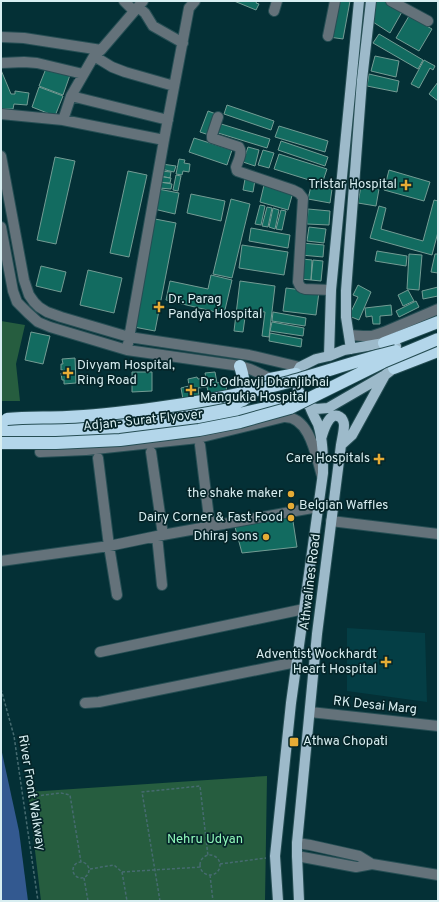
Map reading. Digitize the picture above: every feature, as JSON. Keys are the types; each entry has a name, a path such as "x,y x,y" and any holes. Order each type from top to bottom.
{"highway":[{"path":"384,343 438,322"},
{"name":"Adjan- Surat Flyover","path":"1,419 108,414 220,398 285,383 370,357 400,350 438,334"},
{"name":"Adjan- Surat Flyover","path":"1,443 56,443 120,440 199,430 240,422 290,408 383,362 438,339"},
{"path":"390,372 438,352"},
{"path":"229,406 237,400 243,387 244,380 240,366"},
{"path":"1,426 104,424 145,420 229,406 244,400 270,379 298,370"},
{"path":"1,436 117,434 222,418 279,405 299,392"}],"main road":[{"path":"329,356 331,290 358,1"},
{"path":"351,349 346,317 346,291 362,80 371,1"},
{"path":"299,392 298,370 316,359 344,350 384,343 396,346 398,362 390,372 352,435 341,445"},
{"path":"310,407 328,408 390,372"},
{"name":"Athwalines Road","path":"278,901 275,856 291,703 323,473 323,455 318,425 310,407 299,392"},
{"name":"Athwalines Road","path":"299,901 297,843 317,634 344,426 340,416 332,416 321,439"}],"street":[{"path":"124,1 139,7 145,12 153,26 183,43"},
{"path":"127,350 189,8 195,1"},
{"path":"328,36 335,1"},
{"path":"391,1 428,21"},
{"path":"64,120 71,96 83,74 98,53 139,7"},
{"path":"1,37 24,38 98,53 112,66 125,72 174,86"},
{"path":"1,63 37,63 83,74"},
{"path":"71,96 168,120"},
{"path":"1,114 64,120 164,140"},
{"path":"218,117 212,138 241,149 236,167 237,171 293,190 299,193 303,198 299,286 305,289 331,290"},
{"path":"1,156 24,280 29,295 43,310 129,337 249,355 298,370"},
{"path":"1,227 13,290 17,302 38,322 127,350 240,366 250,369 299,392"},
{"path":"349,335 372,336 438,309"},
{"path":"40,452 86,450 198,438 290,416 296,419 304,427 310,437 322,478"},
{"path":"200,444 210,526"},
{"path":"151,452 160,535 162,585"},
{"path":"98,458 117,595"},
{"path":"1,560 109,546 160,535 318,506"},
{"path":"331,521 438,534"},
{"path":"100,652 304,609"},
{"path":"85,703 99,702 296,662"},
{"name":"RK Desai Marg","path":"310,712 438,726"},
{"path":"297,843 359,856 372,864"},
{"path":"297,856 356,867 372,864 438,875"}],"path":[{"name":"River Front Walkway","path":"1,688 14,736 38,901"},
{"path":"160,901 142,792 200,786 208,856"},
{"path":"36,796 61,793 70,795 81,862"},
{"path":"208,856 214,856 220,864 219,871 210,875 204,873 201,867 202,860 208,856"},
{"path":"220,864 275,856"},
{"path":"81,862 87,864 90,869 89,875 78,879 73,872 74,866 81,862"},
{"path":"90,869 114,865 122,872 127,901"},
{"path":"122,872 201,867"},
{"path":"210,875 213,901"},
{"path":"84,878 88,901"}],"shaded area":[{"name":"Adventist Wockhardt Heart Hospital","path":"347,628 425,633 427,702 347,691"}],"green space":[{"path":"1,321 25,325 16,364 20,401 1,401"},
{"name":"Nehru Udyan","path":"267,776 265,901 41,901 28,792"}],"water":[{"path":"1,748 19,831 28,901 1,901"}],"building":[{"path":"234,1 257,1 256,3 259,4 256,10"},
{"path":"338,1 350,1 343,39 329,37"},
{"path":"375,1 386,1 403,10 390,33 373,22"},
{"path":"409,16 432,29 419,51 396,38"},
{"path":"379,34 423,60 418,69 373,43"},
{"path":"375,56 399,61 396,77 371,71"},
{"path":"424,60 435,66 433,70 430,68 419,88 411,84"},
{"path":"47,66 70,75 63,95 39,86"},
{"path":"1,70 11,94 15,94 15,91 29,93 27,105 14,104 13,109 1,109"},
{"path":"369,74 399,81 397,92 367,86"},
{"path":"438,82 438,101 429,94"},
{"path":"39,87 63,96 55,116 32,107"},
{"path":"227,105 274,121 271,130 224,114"},
{"path":"208,111 216,114 209,135 200,132"},
{"path":"218,123 270,139 267,148 215,132"},
{"path":"279,126 328,141 325,152 275,137"},
{"path":"194,138 232,150 227,165 189,152"},
{"path":"281,141 328,157 325,166 278,150"},
{"path":"248,147 259,150 255,166 243,162"},
{"path":"263,150 274,153 269,168 258,165"},
{"path":"279,154 327,169 322,184 274,169"},
{"path":"55,157 75,161 56,244 37,240"},
{"path":"179,159 185,160 184,163 190,164 189,172 183,171 182,175 176,174"},
{"path":"162,164 176,166 174,172 161,169"},
{"path":"389,170 430,182 424,201 384,190"},
{"path":"128,171 147,175 129,257 110,253"},
{"path":"161,171 171,172 170,178 160,176"},
{"path":"176,175 181,176 178,191 173,190"},
{"path":"158,176 171,178 170,183 157,182"},
{"path":"245,179 255,180 253,192 243,190"},
{"path":"160,182 172,184 171,189 159,188"},
{"path":"264,185 293,192 288,210 260,202"},
{"path":"311,186 332,189 330,203 308,199"},
{"path":"361,186 379,189 376,206 358,203"},
{"path":"158,189 179,193 175,214 154,209"},
{"path":"191,194 225,201 221,221 187,213"},
{"path":"231,199 250,204 232,278 213,274"},
{"path":"434,200 438,201 438,232 432,255 370,238 379,206 386,208 381,229 423,241"},
{"path":"260,205 265,206 261,225 255,224"},
{"path":"267,207 272,208 268,227 262,226"},
{"path":"273,208 279,210 275,229 269,227"},
{"path":"308,209 330,211 329,225 307,224"},
{"path":"281,210 286,211 282,230 276,229"},
{"path":"155,219 176,223 155,331 134,327"},
{"path":"309,227 326,229 324,243 307,241"},
{"path":"251,228 290,235 288,248 249,241"},
{"path":"302,243 324,245 323,257 301,255"},
{"path":"242,245 288,252 284,275 239,268"},
{"path":"377,251 407,256 406,266 375,261"},
{"path":"409,254 422,255 419,290 407,289"},
{"path":"435,254 438,254 438,273 431,272"},
{"path":"302,259 312,260 311,280 300,279"},
{"path":"313,260 323,261 321,281 311,280"},
{"path":"41,266 66,272 61,292 36,286"},
{"path":"88,270 122,278 114,313 80,305"},
{"path":"211,275 232,280 224,314 166,300 170,281 208,289"},
{"path":"240,281 275,286 269,337 262,336 265,312 246,310 243,332 234,331"},
{"path":"358,285 371,292 359,320 349,316 358,297 353,295"},
{"path":"438,287 438,296 423,299 422,291"},
{"path":"286,288 319,292 316,315 283,311"},
{"path":"408,290 414,301 403,306 398,295"},
{"path":"416,301 419,307 399,317 396,311"},
{"path":"391,305 392,315 380,316 380,324 373,324 372,316 366,317 365,308"},
{"path":"273,312 306,318 305,326 272,321"},
{"path":"272,322 304,328 303,336 270,331"},
{"path":"31,332 50,336 43,364 25,360"},
{"path":"270,333 302,339 301,347 269,341"},
{"path":"75,358 76,383 64,384 61,373 63,373 63,370 61,370 61,364 63,364 62,359"},
{"path":"132,372 152,372 152,391 132,392"},
{"path":"215,372 217,383 225,381 227,392 209,395 207,387 198,388 199,396 183,399 181,388 189,386 188,379 197,377 198,379 206,378 205,373"},
{"name":"Dhiraj sons","path":"292,515 297,547 242,553 235,527"}],"place":[{"name":"Tristar Hospital","path":"406,185"},
{"name":"Dr. Parag Pandya Hospital","path":"159,307"},
{"name":"Divyam Hospital, Ring Road","path":"68,373"},
{"name":"Dr. Odhavji Dhanjibhai Mangukia Hospital","path":"191,390"},
{"name":"Care Hospitals","path":"379,459"},
{"name":"the shake maker","path":"291,494"},
{"name":"Belgian Waffles","path":"291,506"},
{"name":"Dairy Corner & Fast Food","path":"291,518"},
{"name":"Dhiraj sons","path":"266,537"},
{"name":"Adventist Wockhardt Heart Hospital","path":"386,662"},
{"name":"Athwa Chopati","path":"294,742"}]}
